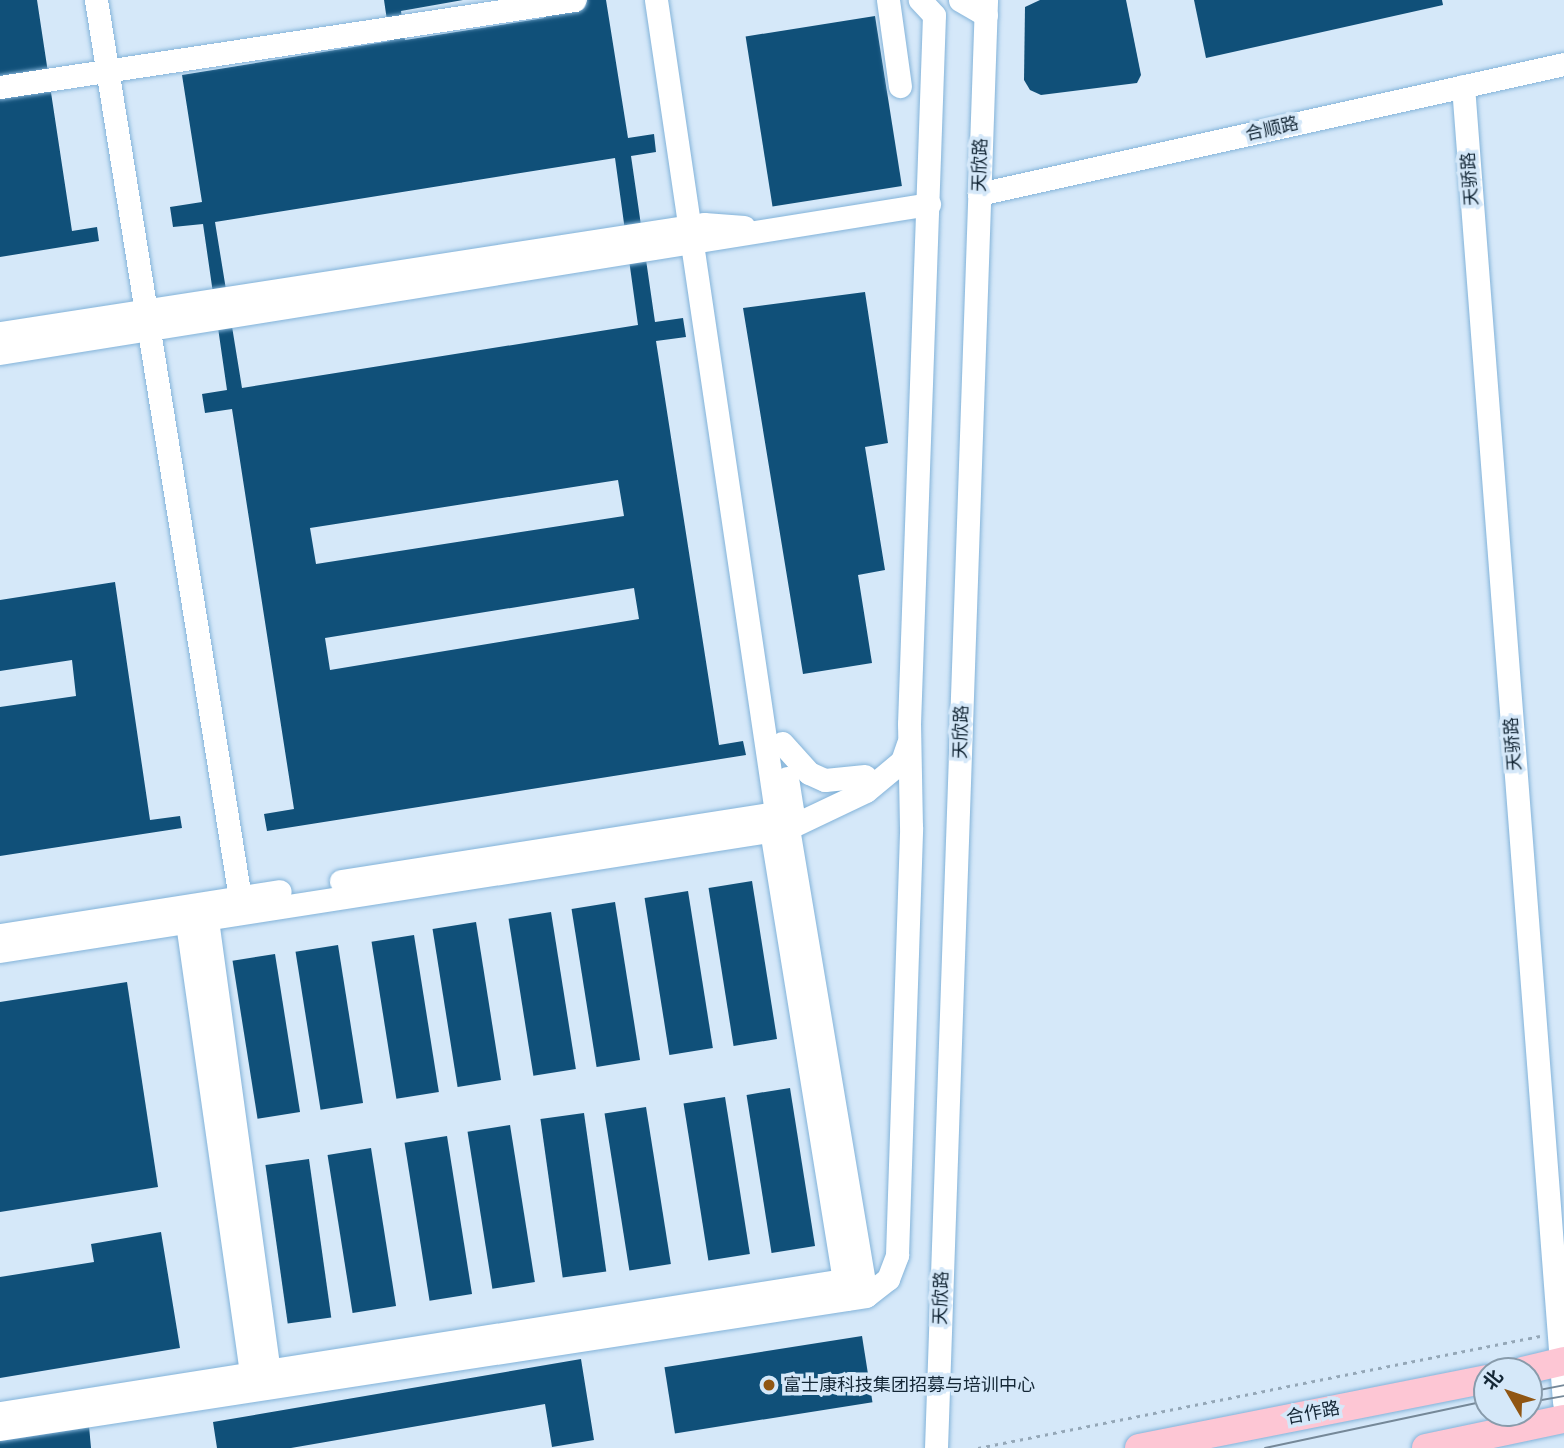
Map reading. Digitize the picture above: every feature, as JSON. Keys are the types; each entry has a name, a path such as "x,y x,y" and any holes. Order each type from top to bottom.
{"main road":[{"path":"1543,1366 1562,1361"},
{"name":"合作路","path":"1139,1448 1473,1382"},
{"path":"1426,1448 1564,1419"}],"street":[{"path":"96,0 241,905"},
{"path":"0,87 574,0"},
{"path":"656,0 698,234 782,743 782,820"},
{"path":"670,0 698,234 782,820 855,1288"},
{"path":"888,0 900,86"},
{"path":"0,935 195,912 782,820 839,807 889,774 908,747 909,724 934,15 919,0"},
{"name":"天欣路","path":"936,1448 986,8 960,0"},
{"name":"合顺路","path":"979,194 1564,64"},
{"name":"天骄路","path":"1463,86 1564,1402"},
{"path":"0,353 148,320 698,234 767,228 929,204"},
{"path":"0,333 148,320"},
{"path":"782,820 865,776 897,744 909,724"},
{"path":"0,1429 261,1381 855,1288 888,1279 897,1255 911,827 909,724"},
{"path":"782,743 809,773 825,780 865,776"},
{"path":"0,951 195,912"},
{"path":"195,912 261,1381"},
{"path":"0,1413 261,1381"}],"path":[{"path":"978,1448 1557,1332"}],"building":[{"path":"0,0 37,0 72,231 97,227 99,241 0,257"},
{"path":"384,0 463,0 401,11 405,40 544,18 541,0 606,0 628,138 654,134 656,152 631,156 655,322 683,318 686,337 656,341 719,745 743,741 746,755 267,831 264,814 294,809 232,409 205,413 202,394 227,390 203,224 173,227 170,207 202,202 182,75 390,41","holes":["615,158 638,325 242,388 215,222","618,480 624,516 316,564 310,528","634,588 639,619 330,670 325,638"]},
{"path":"1040,0 1126,0 1141,75 1137,83 1041,95 1030,90 1024,80 1025,7"},
{"path":"1194,0 1442,0 1443,5 1206,58"},
{"path":"875,16 902,186 773,206 746,36"},
{"path":"865,292 888,443 865,447 885,570 858,575 872,663 803,674 743,308"},
{"path":"115,582 150,820 180,816 182,828 0,856 0,707 76,696 72,660 0,671 0,600"},
{"path":"752,881 777,1039 734,1046 709,888"},
{"path":"688,891 713,1048 669,1055 645,898"},
{"path":"615,902 640,1060 597,1067 572,909"},
{"path":"551,912 576,1069 533,1076 509,919"},
{"path":"476,922 501,1080 458,1087 433,929"},
{"path":"414,935 439,1092 396,1099 372,942"},
{"path":"338,945 363,1103 321,1110 296,952"},
{"path":"275,954 300,1112 258,1119 233,961"},
{"path":"127,982 158,1187 0,1212 0,1002"},
{"path":"790,1088 815,1246 772,1253 747,1095"},
{"path":"725,1097 750,1254 708,1261 684,1104"},
{"path":"646,1107 671,1264 629,1271 605,1114"},
{"path":"584,1113 606,1271 563,1278 540,1119"},
{"path":"510,1125 535,1282 492,1289 468,1132"},
{"path":"447,1136 472,1294 430,1301 405,1143"},
{"path":"371,1148 396,1306 353,1313 328,1155"},
{"path":"309,1159 331,1317 288,1324 265,1165"},
{"path":"161,1232 180,1348 0,1378 0,1277 94,1262 91,1244"},
{"name":"富士康科技集团招募与培训中心","path":"862,1336 872,1402 675,1433 664,1367"},
{"path":"581,1359 594,1440 552,1447 545,1404 291,1448 217,1448 213,1422"},
{"path":"89,1426 91,1448 0,1448 0,1439"}],"tram line":[{"path":"1543,1389 1564,1385"},
{"path":"1543,1400 1564,1396"},
{"path":"1265,1448 1473,1404"}],"place":[{"name":"富士康科技集团招募与培训中心","path":"769,1385"}]}
